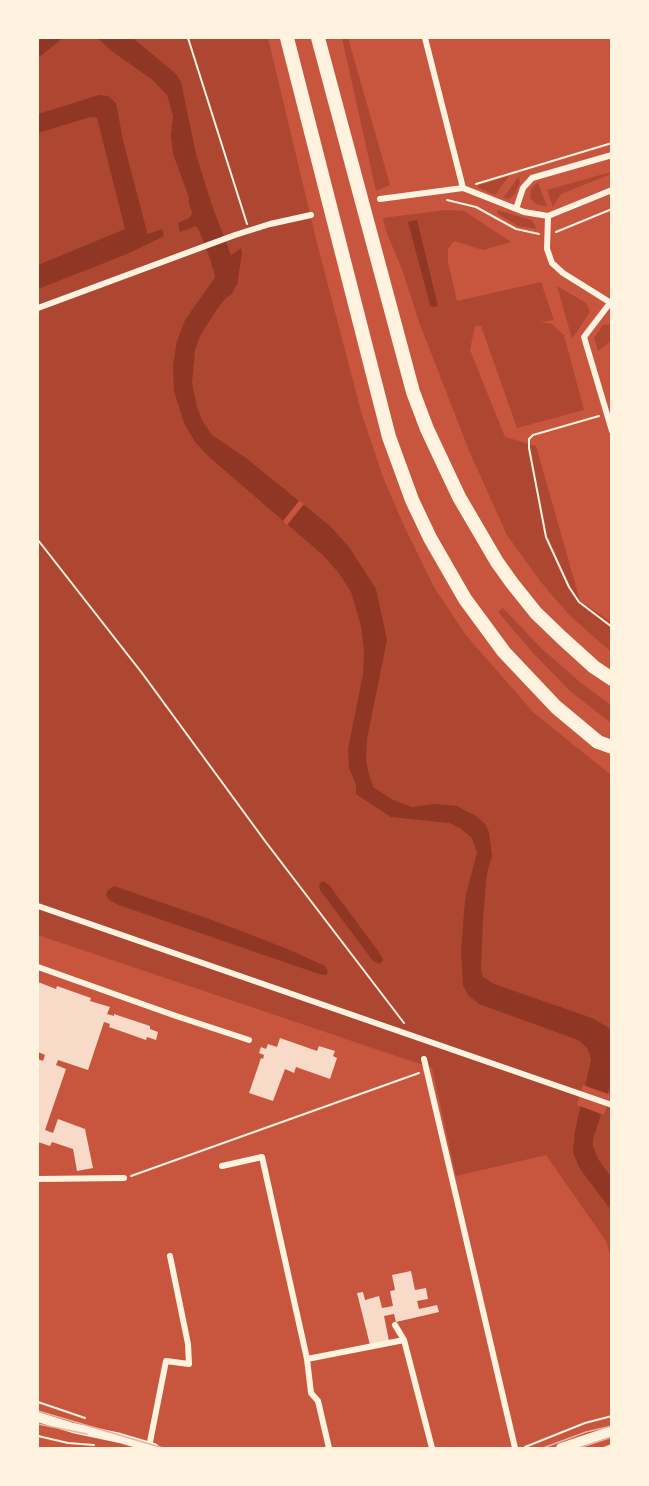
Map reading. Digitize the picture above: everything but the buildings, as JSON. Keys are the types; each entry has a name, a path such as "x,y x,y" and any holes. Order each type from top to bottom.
{"highway":[{"path":"287,38 389,437 412,500 430,538 465,600 504,652 556,707 612,752"},
{"path":"318,38 413,392 427,429 463,505 497,562 536,613 594,666 612,679"},
{"path":"598,742 612,747"}],"main road":[{"path":"38,1417 151,1448"},
{"path":"561,1449 612,1431"}],"street":[{"path":"426,38 463,188"},
{"path":"516,209 523,188 532,178 612,154"},
{"path":"380,199 463,188 531,214 548,216 612,190"},
{"path":"38,308 192,250 249,231 310,215"},
{"path":"548,216 547,249 552,263 563,273 611,303 584,337 612,430"},
{"path":"38,906 610,1104"},
{"path":"38,967 249,1040"},
{"path":"424,1059 515,1449"},
{"path":"222,1166 262,1157 307,1359 311,1394 318,1401 329,1449"},
{"path":"38,1179 124,1178"},
{"path":"151,1448 166,1361 189,1364 188,1344 170,1256"},
{"path":"395,1325 404,1340 432,1449"},
{"path":"307,1359 404,1340"}],"path":[{"path":"188,38 249,231"},
{"path":"463,188 612,143"},
{"path":"420,195 476,207 490,216"},
{"path":"606,414 532,435 529,439 529,448 546,537 568,587 579,602 612,627"},
{"path":"38,540 142,673 412,1035"},
{"path":"124,1178 428,1071"},
{"path":"522,1449 585,1423 612,1416"},
{"path":"38,1436 68,1443 96,1444"},
{"path":"604,1449 612,1445"}],"shaded area":[{"path":"38,38 268,38 318,247 362,415 384,480 406,530 434,587 465,634 534,713 611,775 611,1258 606,1241 546,1155 456,1176 432,1068 38,935"},
{"path":"43,38 63,38 38,58 38,41"},
{"path":"97,38 133,38 176,74 181,82 196,154 218,225 200,231 196,226 180,232 178,223 189,218 194,211 173,154 171,135 173,116 167,95 154,81"},
{"path":"342,38 348,38 390,185 376,191"},
{"path":"99,95 108,96 116,103 123,140 147,232 148,234 162,229 164,236 127,254 38,289 38,265 125,229 97,118 90,117 38,133 38,114"},
{"path":"611,172 611,174 561,194 553,207 547,190"},
{"path":"509,176 495,195 478,187 479,185"},
{"path":"519,176 520,182 515,194 509,199 503,198"},
{"path":"538,182 547,207 536,204 530,198 531,189"},
{"path":"446,210 464,211 511,242 483,250 454,241 448,249 448,262 457,301 541,282 554,320 540,322 552,324 564,335 584,410 517,428 481,326 475,326 470,350 505,437 536,446 580,601 611,622 611,652 569,615 540,581 507,535 470,453 419,322 383,218"},
{"path":"497,210 532,220 537,229 518,226 498,214"},
{"path":"417,220 438,306 430,305 408,222"},
{"path":"241,248 237,285 217,309 200,336 195,350 192,383 197,407 212,435 246,458 330,526 349,547 376,589 387,640 367,739 368,770 373,787 393,800 412,807 435,804 457,806 476,816 485,824 489,832 492,856 487,873 483,918 481,970 483,977 494,984 592,1018 609,1028 611,1033 611,1083 593,1139 593,1146 598,1159 611,1177 611,1210 580,1169 573,1153 575,1131 591,1060 588,1049 578,1040 479,1004 468,995 463,985 461,953 464,912 466,894 477,853 472,838 460,828 449,823 391,817 356,794 356,785 349,768 348,749 363,674 364,652 361,626 351,592 323,555 209,457 195,442 184,423 174,391 173,365 177,341 185,320 214,279 211,263 230,256"},
{"path":"557,286 586,303 590,312 572,339"},
{"path":"611,324 611,341 598,351 594,338 603,325"},
{"path":"503,608 541,648 581,683 611,705 611,723 571,692 533,653 498,612"},
{"path":"323,881 329,885 379,952 383,960 380,964 373,961 320,890 319,884"},
{"path":"114,886 285,948 325,966 328,972 326,975 319,974 119,905 109,900 106,895 108,890"}],"pier":[{"path":"299,501 304,504 287,525 283,521"},
{"path":"583,1085 611,1095 604,1115 577,1105"}],"waterway":[{"path":"199,201 226,271 224,287"}],"tram line":[{"path":"38,1411 163,1448"},
{"path":"38,1424 87,1434"},
{"path":"543,1448 586,1432 612,1426"},
{"path":"579,1448 612,1437"}]}
